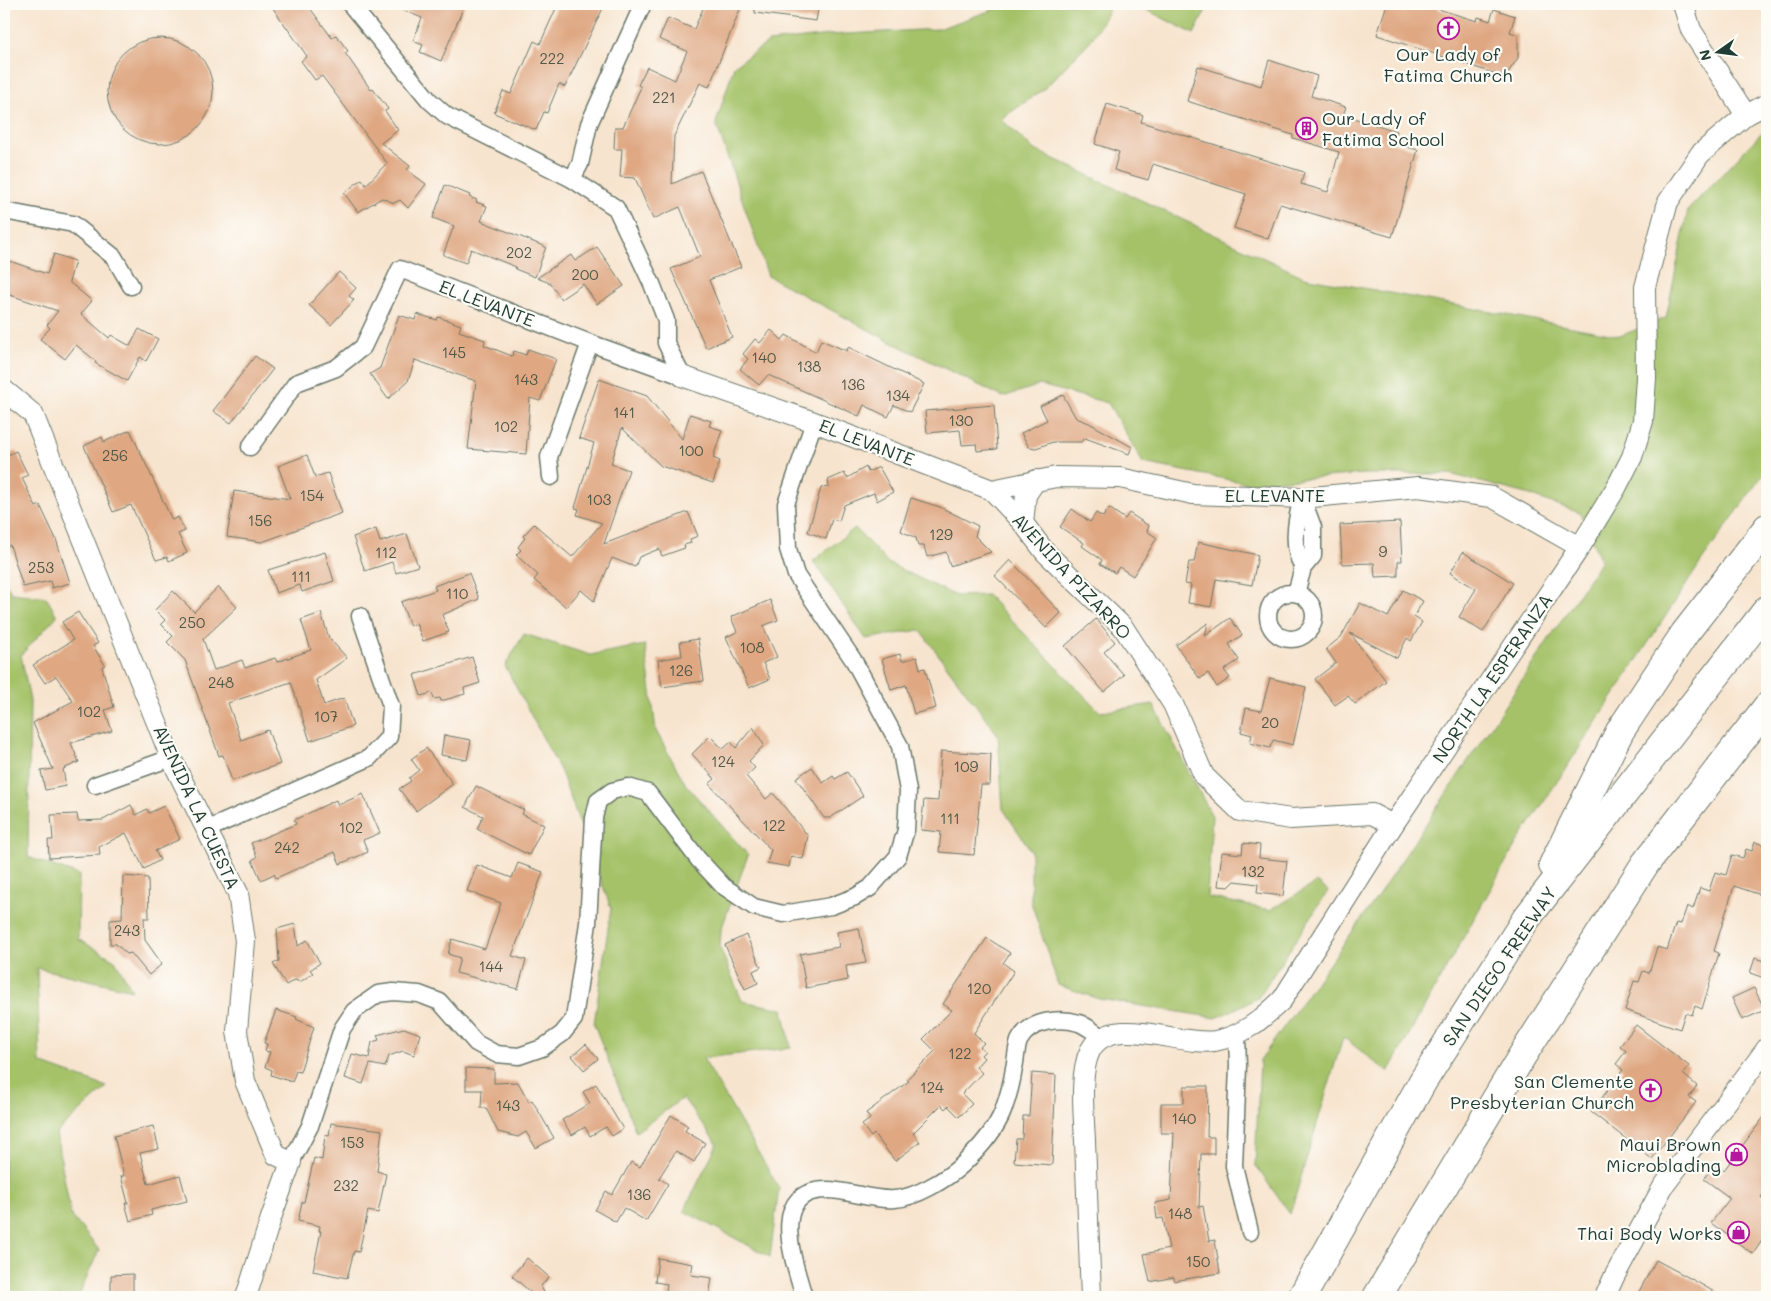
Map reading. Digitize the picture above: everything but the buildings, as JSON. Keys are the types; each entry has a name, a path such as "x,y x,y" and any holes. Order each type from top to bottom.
{"highway":[{"path":"1526,919 1620,731 1686,633 1767,528"},
{"name":"SAN DIEGO FREEWAY","path":"1302,1297 1423,1081 1526,919 1767,610"},
{"path":"1377,1297 1522,1056 1645,864 1767,707"}],"street":[{"path":"572,179 580,164 589,124 643,4"},
{"path":"1683,4 1691,30 1746,115"},
{"path":"353,5 429,100 448,116 572,179 616,208 652,284 666,320 666,343 682,376"},
{"name":"NORTH LA ESPERANZA","path":"1237,1036 1260,1021 1282,1000 1393,825 1580,547 1616,488 1632,457 1643,421 1646,378 1645,287 1668,202 1700,154 1746,115 1767,104"},
{"path":"4,211 73,224 114,256 130,286"},
{"name":"EL LEVANTE","path":"250,447 296,382 336,368 363,347 400,269 590,343 814,422 992,490 1056,477 1120,478 1193,494 1302,498 1418,487 1492,498 1580,547"},
{"path":"551,478 549,457 590,343"},
{"name":"AVENIDA LA CUESTA","path":"4,390 33,414 171,758 238,893 245,941 238,1031 245,1081 276,1155 291,1162"},
{"path":"246,1297 291,1162 310,1126 342,1029 354,1011 378,994 394,992 419,994 440,1002 476,1043 496,1054 519,1056 542,1048 562,1034 574,1019 588,923 594,818 598,801 612,791 628,786 648,793 698,859 723,886 754,908 783,914 806,911 856,897 870,888 898,856 906,830 908,791 900,746 854,662 796,575 788,549 786,504 814,422"},
{"path":"1023,523 1026,496 1036,480"},
{"name":"AVENIDA PIZARRO","path":"992,490 1023,523 1045,552 1123,627 1172,704 1204,776 1240,810 1291,819 1372,814 1393,825"},
{"path":"1296,593 1303,568 1313,556 1313,527 1302,498"},
{"path":"206,830 369,758 389,737 391,706 360,616"},
{"path":"95,785 171,758"},
{"path":"804,1297 789,1243 788,1219 797,1202 809,1194 827,1190 895,1200 931,1187 957,1170 980,1148 1002,1114 1011,1088 1019,1042 1029,1029 1044,1022 1065,1019 1082,1024 1102,1037"},
{"path":"1091,1297 1085,1070 1090,1050 1102,1037 1114,1032 1142,1032 1198,1043 1237,1036 1238,1066 1234,1166 1250,1232"},
{"path":"1605,1297 1663,1187 1767,1048"}],"green space":[{"path":"1009,4 1112,4 1092,39 1044,89 1001,119 1033,149 1304,277 1620,336 1666,318 1688,210 1767,127 1767,469 1703,559 1513,849 1388,1072 1343,1037 1290,1214 1255,1165 1260,1060 1378,896 1601,561 1580,513 1527,494 1450,474 1364,474 1246,483 1143,463 1108,403 1040,385 1003,397 889,341 768,276 716,123 734,66 769,42 829,35 938,29"},
{"path":"1135,4 1209,4 1194,34"},
{"path":"855,528 888,563 956,596 987,595 1100,712 1153,704 1212,816 1207,897 1270,910 1317,882 1328,891 1258,998 1216,1018 1099,999 1058,985 1031,902 1031,851 1003,809 998,735 920,630 866,639 813,561"},
{"path":"4,580 12,593 46,597 57,616 21,655 30,701 28,857 79,875 78,939 115,960 132,990 37,968 40,1063 107,1087 56,1133 71,1215 99,1250 78,1297 4,1297"},
{"path":"524,634 590,655 645,645 656,731 686,785 748,855 721,930 720,948 742,1001 783,1009 791,1048 703,1058 779,1188 770,1257 684,1211 717,1144 683,1098 636,1132 594,1024 611,908 561,772 505,666"}],"place":[{"name":"Our Lady of Fatima Church","path":"1448,29"},
{"name":"Our Lady of Fatima School","path":"1306,128"},
{"name":"San Clemente Presbyterian Church","path":"1650,1091"},
{"name":"Maui Brown Microblading","path":"1737,1154"},
{"name":"Thai Body Works","path":"1738,1233"}]}
